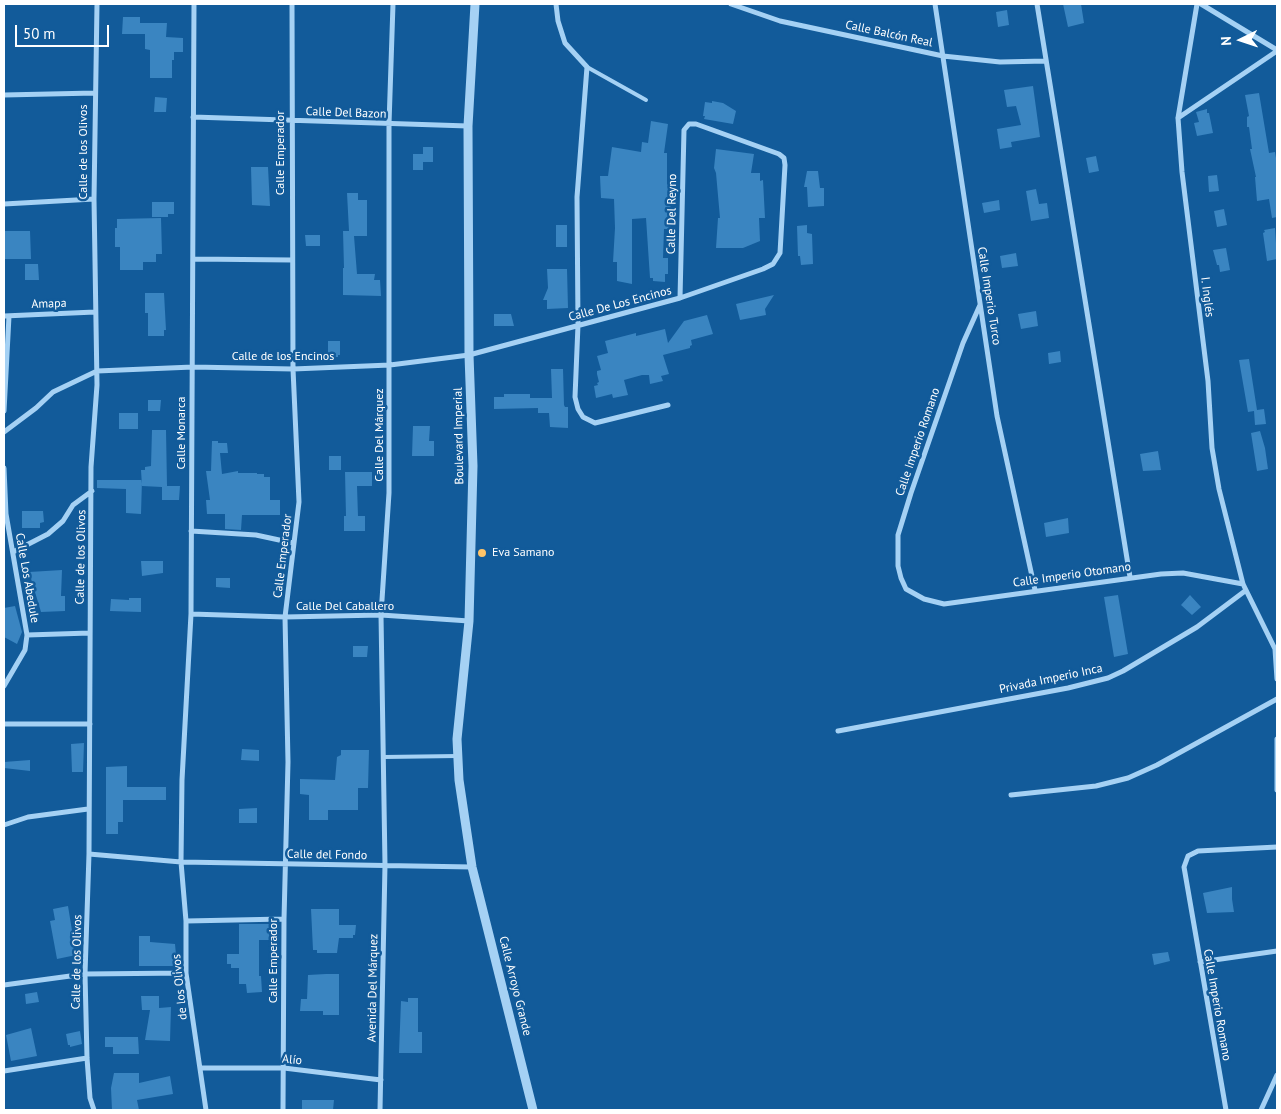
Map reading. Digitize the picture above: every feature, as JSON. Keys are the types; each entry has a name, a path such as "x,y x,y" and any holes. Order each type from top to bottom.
{"street":[{"name":"Calle de los Olivos","path":"94,1110 90,1098 87,1058 85,974 89,854 91,466 97,372 94,93 97,4"},
{"name":"Calle Monarca","path":"181,862 182,780 191,614 194,4"},
{"name":"Calle Emperador","path":"283,1110 284,919 288,762 285,617 293,543 297,530 300,502 293,369 292,4"},
{"name":"Calle Del Márquez","path":"385,866 381,615 389,493 389,124 393,4"},
{"name":"Boulevard Imperial","path":"472,867 459,780 457,739 469,621 473,466 469,355 468,126 475,4"},
{"path":"556,4 558,21 565,43 587,67 576,197 578,326 575,397 578,409 583,417 595,423 668,405"},
{"name":"Calle Balcón Real","path":"731,4 780,21 943,56 1000,62 1046,61"},
{"name":"Calle Imperio Turco","path":"935,4 997,416 1034,590"},
{"path":"1037,4 1130,577"},
{"name":"I. Inglés","path":"1197,4 1178,118 1182,172 1208,381 1212,448 1219,488 1245,591"},
{"path":"1178,118 1277,51 1201,4"},
{"path":"4,94 94,93"},
{"name":"Calle Del Bazon","path":"193,117 468,126"},
{"name":"Calle Del Reyno","path":"680,298 684,130 689,124 696,124 779,154 784,158 786,165 780,253 773,264"},
{"path":"4,204 94,199"},
{"path":"193,259 292,260"},
{"name":"Calle De Los Encinos","path":"469,355 680,298 773,264"},
{"name":"Calle Imperio Romano","path":"906,589 898,566 898,535 963,343 980,305"},
{"name":"Amapa","path":"6,316 95,312"},
{"path":"4,411 6,316"},
{"name":"Calle de los Encinos","path":"97,372 193,367 293,369 390,365 469,355"},
{"path":"4,432 36,408 53,392 97,372"},
{"name":"Calle Los Abedule","path":"4,468 6,514 27,635 25,650 4,686"},
{"path":"12,552 48,534 63,521 73,504 92,491"},
{"path":"192,531 256,535 293,543"},
{"name":"Calle Imperio Otomano","path":"906,589 924,598 944,604 1130,577 1183,573 1243,584"},
{"path":"1245,591 1275,649 1277,679"},
{"name":"Privada Imperio Inca","path":"838,731 1068,688 1108,678 1197,627 1245,591"},
{"name":"Calle Del Caballero","path":"191,614 285,617 381,615 469,621"},
{"path":"27,635 90,633"},
{"path":"1011,794 1096,786 1128,778 1157,765 1277,699"},
{"path":"4,724 90,724"},
{"path":"1277,739 1277,790"},
{"path":"4,824 28,817 88,808"},
{"name":"Calle Imperio Romano","path":"1226,1110 1184,867 1188,856 1198,851 1277,847"},
{"name":"Calle del Fondo","path":"89,854 181,862 472,867"},
{"name":"de los Olivos","path":"181,862 186,921 186,973 206,1110"},
{"name":"Avenida Del Márquez","path":"380,1110 385,866"},
{"name":"Calle Arroyo Grande","path":"472,867 534,1110"},
{"path":"186,921 284,919"},
{"path":"1200,962 1277,951"},
{"path":"4,985 85,974 186,973"},
{"path":"4,1071 87,1058"},
{"name":"Alío","path":"200,1068 284,1068 381,1080"},
{"path":"1261,1110 1277,1075"}],"lane":[{"path":"587,67 646,100"},
{"path":"384,757 458,756"}],"building":[{"path":"1063,4 1081,4 1084,23 1068,27"},
{"path":"1007,10 1009,25 998,27 996,12"},
{"path":"123,17 140,17 140,23 167,23 166,37 183,38 183,52 174,52 172,78 150,78 150,50 145,49 145,34 122,34"},
{"path":"1033,86 1040,137 1011,142 1012,147 1000,149 997,129 1021,125 1016,106 1007,107 1004,90"},
{"path":"1259,93 1269,153 1275,152 1277,164 1277,217 1272,218 1269,199 1257,201 1256,177 1250,149 1252,149 1249,127 1247,127 1247,117 1249,116 1245,95"},
{"path":"155,97 167,98 166,112 154,112"},
{"path":"712,101 723,103 736,111 733,124 704,119 705,102 712,103"},
{"path":"1207,109 1213,133 1197,136 1194,123 1199,122 1196,112"},
{"path":"651,121 668,124 664,153 667,153 667,184 670,188 671,229 664,229 663,258 668,258 668,274 665,274 665,282 653,281 653,278 650,278 646,218 632,219 632,284 617,281 617,262 613,262 614,199 601,198 600,176 608,176 612,147 641,152 642,142 648,143"},
{"path":"423,147 433,147 433,162 423,162 423,170 413,170 413,154 423,154"},
{"path":"716,149 754,154 751,173 760,173 760,181 763,180 765,218 759,218 760,241 743,248 716,248 718,218 720,218 714,168"},
{"path":"1096,156 1099,171 1089,173 1086,158"},
{"path":"251,167 268,167 270,206 252,205"},
{"path":"807,171 818,171 820,188 824,188 824,206 808,207 807,187 804,187"},
{"path":"1217,175 1219,191 1209,192 1208,176"},
{"path":"1036,189 1039,204 1047,203 1049,218 1031,221 1026,191"},
{"path":"347,193 358,193 358,200 367,200 367,236 354,236 357,274 375,274 374,280 380,280 381,296 343,295 343,231 349,231"},
{"path":"999,200 1000,210 984,213 982,203"},
{"path":"152,202 174,202 174,214 168,214 168,217 152,217"},
{"path":"1224,209 1227,225 1217,227 1214,211"},
{"path":"161,218 162,254 156,254 156,262 143,262 143,270 120,270 120,247 115,247 117,219"},
{"path":"556,225 567,225 567,247 556,247"},
{"path":"807,225 807,233 812,234 813,264 801,265 800,256 798,256 797,226"},
{"path":"1275,228 1277,259 1267,261 1263,233 1265,232 1264,230"},
{"path":"4,231 30,231 31,259 4,259"},
{"path":"305,235 320,235 320,246 306,246"},
{"path":"1226,248 1230,270 1220,272 1213,250"},
{"path":"1016,253 1018,266 1002,268 1000,256"},
{"path":"25,264 38,264 39,280 25,280"},
{"path":"547,269 567,269 568,308 547,309 547,300 543,300 548,288"},
{"path":"145,293 164,293 166,330 164,330 164,336 148,336 148,313 145,313"},
{"path":"774,295 765,309 766,315 740,320 736,304"},
{"path":"1036,311 1038,326 1021,329 1018,314"},
{"path":"494,314 511,314 514,326 494,326"},
{"path":"707,315 713,334 691,340 692,345 690,348 663,355 669,374 661,376 663,381 650,384 649,375 642,375 624,380 628,395 613,398 612,394 596,398 594,386 598,385 597,383 599,382 597,371 601,370 597,356 608,353 605,341 636,333 636,336 665,329 668,343 684,321"},
{"path":"328,341 340,341 340,355 338,357 328,357"},
{"path":"1060,351 1061,362 1049,364 1048,353"},
{"path":"1249,359 1257,410 1264,409 1266,424 1255,425 1254,411 1248,412 1239,360"},
{"path":"551,369 563,369 564,405 568,407 568,428 550,427 549,413 538,413 538,408 494,409 494,397 504,397 504,394 530,394 530,398 552,398"},
{"path":"148,400 161,400 160,411 148,411"},
{"path":"119,413 138,413 138,429 119,429"},
{"path":"413,426 430,426 429,441 434,441 434,456 412,456"},
{"path":"152,430 166,430 167,486 180,486 179,500 162,500 162,487 142,486 141,470 151,466"},
{"path":"1260,431 1268,469 1257,471 1251,433"},
{"path":"212,441 227,443 228,453 220,453 222,474 238,471 238,473 257,473 264,474 264,477 270,477 270,500 280,500 280,515 242,515 241,530 225,529 225,514 207,514 206,500 210,500 206,471 211,471"},
{"path":"1158,451 1161,470 1143,471 1140,454"},
{"path":"329,456 341,456 341,470 329,470"},
{"path":"345,472 372,472 372,486 357,486 358,516 365,516 365,531 344,531 344,516 346,516"},
{"path":"97,480 142,480 141,514 126,513 126,489 97,488"},
{"path":"22,511 43,511 44,522 40,523 40,528 22,528"},
{"path":"1068,518 1069,533 1046,537 1044,523"},
{"path":"141,561 163,561 163,573 142,576"},
{"path":"62,570 61,596 65,596 65,611 41,612 29,572"},
{"path":"216,578 230,578 230,588 216,587"},
{"path":"1118,595 1128,654 1114,657 1104,597"},
{"path":"1190,595 1201,607 1192,615 1181,605"},
{"path":"129,598 141,598 141,612 110,611 111,599 129,600"},
{"path":"15,606 22,632 17,644 4,637 4,608"},
{"path":"353,646 368,646 367,657 353,657"},
{"path":"84,743 83,772 72,772 71,744"},
{"path":"242,749 259,750 259,761 241,760"},
{"path":"341,750 369,750 368,788 358,788 358,810 328,810 328,820 309,820 309,795 300,794 300,779 335,780 337,757 341,755"},
{"path":"30,760 30,771 4,768 4,762"},
{"path":"127,766 127,787 166,787 166,800 123,800 123,822 118,822 118,834 106,834 106,767"},
{"path":"257,808 257,823 239,823 239,809"},
{"path":"1232,887 1234,912 1207,913 1203,893"},
{"path":"68,906 76,955 57,959 50,921 55,920 53,909"},
{"path":"311,909 339,909 339,925 356,925 353,938 339,938 337,953 317,953 317,950 313,950"},
{"path":"239,924 273,924 272,940 259,940 259,976 261,976 262,992 247,993 246,984 239,984 239,968 231,968 231,964 227,964 227,954 239,954"},
{"path":"139,936 150,936 150,942 175,944 177,966 139,966"},
{"path":"1168,952 1170,961 1154,965 1152,954"},
{"path":"339,974 339,1015 323,1015 323,1011 300,1011 301,999 307,999 308,975"},
{"path":"37,992 39,1002 26,1004 25,994"},
{"path":"141,996 159,996 159,1008 171,1007 170,1041 145,1040 150,1010 142,1010"},
{"path":"408,998 418,998 418,1032 422,1032 422,1053 399,1053 401,1001 408,1002"},
{"path":"31,1028 37,1056 11,1061 6,1035"},
{"path":"80,1031 82,1044 70,1047 66,1034"},
{"path":"105,1037 138,1037 139,1054 113,1054 113,1047 105,1047"},
{"path":"114,1073 139,1073 139,1083 170,1076 173,1094 137,1100 139,1110 112,1110 111,1088"},
{"path":"302,1100 334,1100 333,1110 302,1110"}],"place":[{"name":"Eva Samano","path":"482,553"}]}
